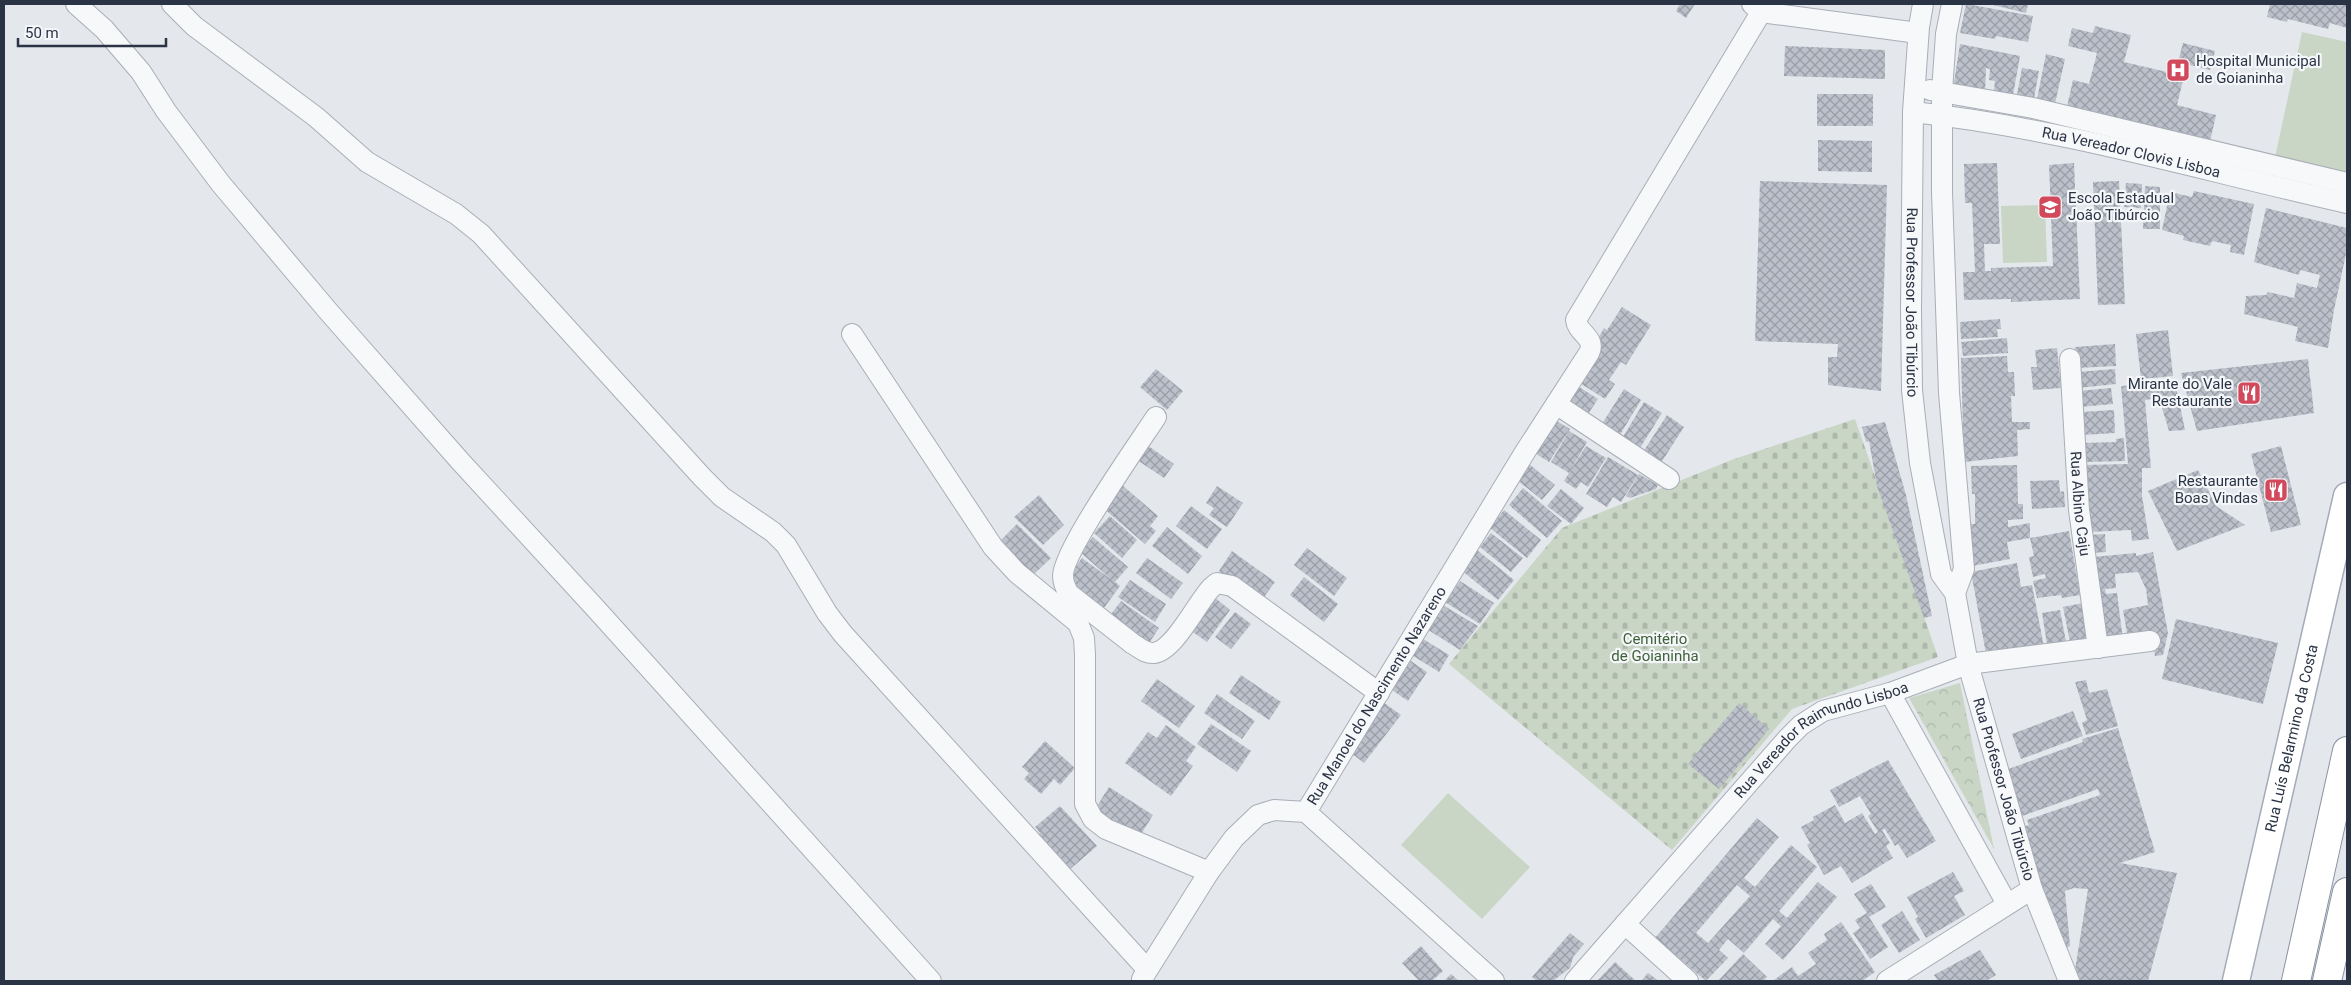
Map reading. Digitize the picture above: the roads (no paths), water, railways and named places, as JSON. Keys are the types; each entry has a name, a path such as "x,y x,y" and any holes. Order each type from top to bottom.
{"highway":[{"path":"2296,981 2347,751"},
{"path":"2327,981 2347,892"}],"main road":[{"name":"Rua Luís Belarmino da Costa","path":"2236,981 2347,496"}],"street":[{"path":"76,4 116,42 141,72 166,111 221,184 361,349 931,981"},
{"path":"172,4 194,26 316,117 367,162 456,214 481,234 702,477 722,497 773,532 786,545 827,613 844,634 1144,975 1209,872 1234,838 1258,815 1274,810 1306,812"},
{"name":"Rua Professor João Tibúrcio","path":"1923,4 1918,33 1913,112 1911,321 1914,418 1925,494 1941,574 1955,593 1968,664 2032,889 2069,981"},
{"name":"Rua Professor João Tibúrcio","path":"1952,4 1946,34 1942,115 1949,393 1964,569 1955,593"},
{"path":"1760,6 1918,33"},
{"name":"Rua Manoel do Nascimento Nazareno","path":"1494,981 1306,812 1582,364 1592,344 1577,326 1578,316 1760,6"},
{"name":"Rua Vereador Clovis Lisboa","path":"1914,90 1942,91 2033,108 2116,127 2212,162 2347,203"},
{"name":"Rua Vereador Clovis Lisboa","path":"1913,112 1942,115 2111,148 2347,182"},
{"path":"2111,148 2116,127"},
{"path":"852,334 993,547 1017,573 1078,623 1084,638 1085,654 1085,804 1093,819 1106,829 1209,872"},
{"name":"Rua Albino Caju","path":"2070,359 2079,510 2098,648"},
{"path":"1556,404 1670,479"},
{"path":"1156,418 1078,540 1062,575 1064,587 1069,594 1133,644 1144,651 1153,653 1166,647 1174,639 1211,588 1217,583 1232,586 1378,693"},
{"name":"Rua Vereador Raimundo Lisboa","path":"1576,981 1801,725 1824,711 1890,693 1968,664 2150,642"},
{"path":"1890,693 2007,904"},
{"path":"1887,981 2032,889"},
{"path":"1625,924 1688,981"}],"place":[{"name":"Hospital Municipal de Goianinha","path":"2178,70"},
{"name":"Escola Estadual João Tibúrcio","path":"2050,207"},
{"name":"Mirante do Vale Restaurante","path":"2249,393"},
{"name":"Restaurante Boas Vindas","path":"2276,490"}],"park label":[{"name":"Cemitério de Goianinha","path":"1655,648"}]}
